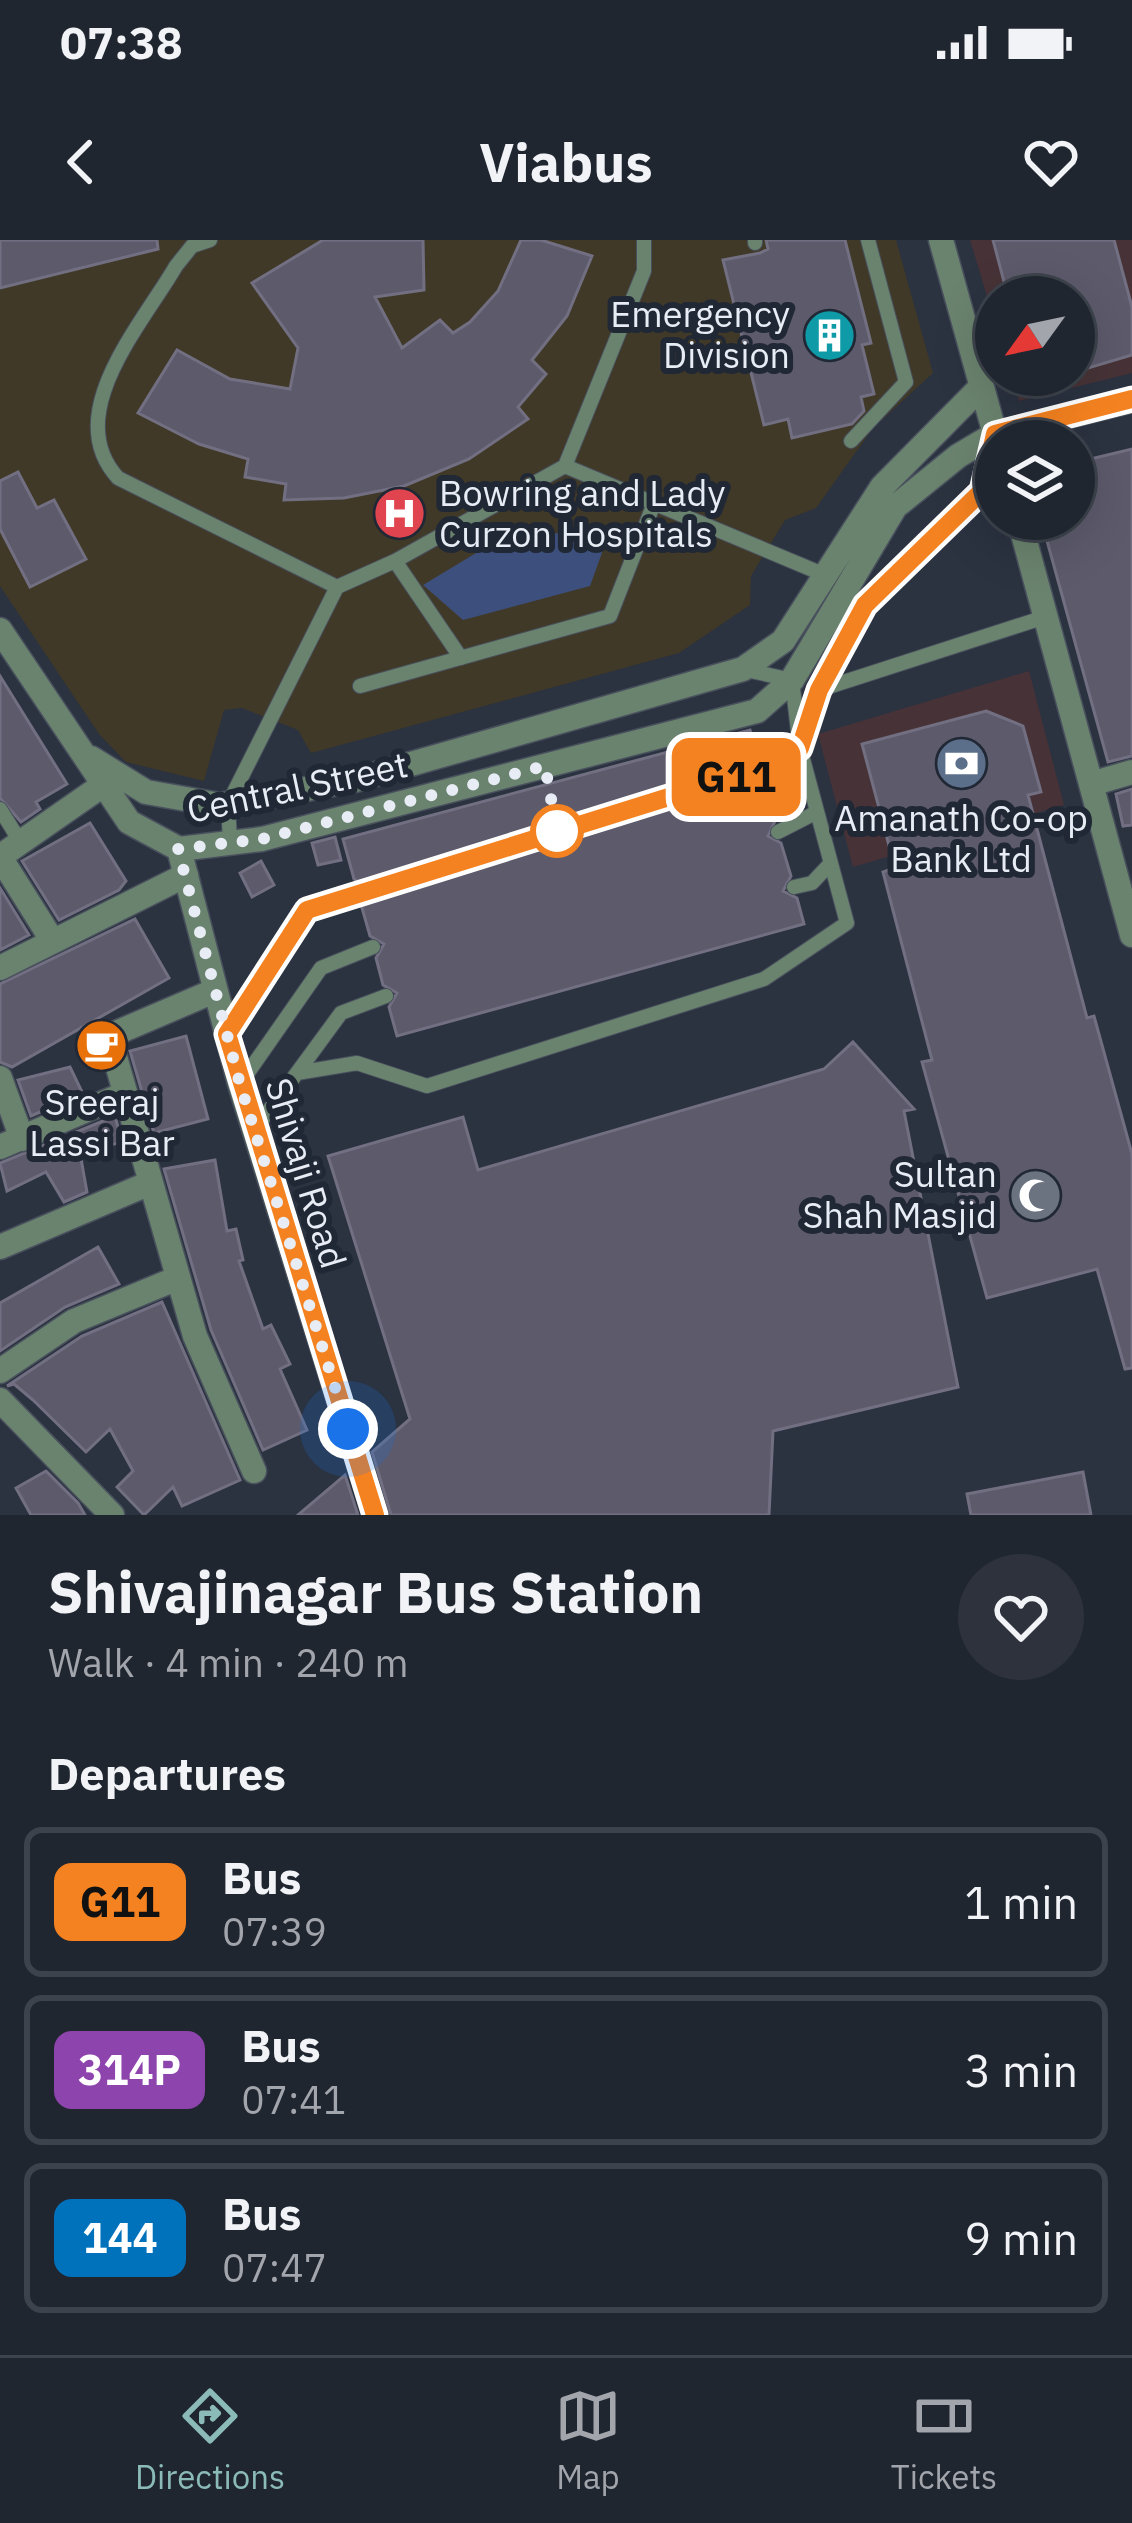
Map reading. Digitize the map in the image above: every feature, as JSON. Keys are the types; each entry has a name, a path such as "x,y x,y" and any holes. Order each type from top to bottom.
{"street":[{"path":"941,240 975,362"},
{"name":"Central Street","path":"79,751 146,791 228,804 355,779 743,669 783,641 882,487 975,394"},
{"name":"Central Street","path":"1060,420 1132,400"},
{"name":"Central Street","path":"79,751 129,822 178,849 262,839 757,711 792,680 895,507 958,456 975,448"},
{"path":"1025,540 1132,935"},
{"path":"0,630 79,751"},
{"path":"1091,784 1132,772"},
{"path":"52,940 7,852 103,785"},
{"name":"Shivaji Road","path":"178,849 240,1084 375,1515"},
{"path":"0,968 186,875"},
{"path":"214,991 109,1036 195,1336 254,1471"},
{"path":"0,1078 11,1143 124,1094"},
{"path":"0,1247 150,1183"},
{"path":"0,1371 74,1321 178,1278"},
{"path":"0,1400 112,1515"}],"lane":[{"path":"210,240 192,246 176,266 97,403 94,429 100,454 118,478 338,587"},
{"path":"230,841 228,804 338,587 395,561 565,466 644,271 644,240"},
{"path":"851,441 906,382 868,240"},
{"path":"565,466 825,575"},
{"path":"761,770 800,748 819,690 865,605 975,498"},
{"path":"360,686 610,616 653,506"},
{"path":"395,561 461,658"},
{"path":"819,690 1046,617"},
{"path":"297,1073 357,1063 427,1086 764,979 847,923 800,748 792,680 743,669"},
{"path":"0,809 7,852"},
{"path":"778,832 817,812"},
{"path":"794,886 812,883 830,865"},
{"path":"227,1034 307,910 356,890"},
{"path":"240,1084 321,968 373,947"},
{"path":"255,1129 341,1013 386,996"}],"shaded area":[{"name":"Bowring and Lady Curzon Hospitals","path":"0,240 896,240 933,373 873,428 816,508 785,520 751,576 750,605 679,653 311,753 298,730 242,708 224,710 204,781 126,762 99,734 0,586"},
{"path":"970,240 1132,240 1132,373 1095,382 1095,276 981,276"},
{"path":"558,533 607,539 590,586 463,620 423,585 486,547"},
{"path":"1029,671 1064,805 853,867 818,734"}],"building":[{"path":"0,240 157,240 158,249 0,288"},
{"path":"323,240 423,240 424,290 375,297 402,348 440,320 453,333 470,322 498,291 521,240 541,240 592,256 567,316 532,360 546,374 518,407 528,419 469,459 404,486 344,498 284,500 286,484 245,477 248,459 199,444 138,413 177,350 230,379 290,389 298,348 252,283"},
{"name":"Emergency Division","path":"766,240 845,240 871,343 862,345 874,394 861,397 864,411 852,424 792,438 788,419 764,425 723,260 760,253 768,249"},
{"path":"993,240 1114,240 1132,307 1132,355 1095,366 1095,276 1002,276"},
{"path":"1132,449 1132,756 1108,762 1047,540 1095,540 1095,458"},
{"path":"18,472 37,508 54,500 86,559 30,587 0,529 0,481"},
{"path":"0,676 67,784 36,802 40,809 21,822 0,798"},
{"path":"986,711 1023,726 1041,792 1028,795 1087,1018 1094,1016 1132,1154 1132,1368 1125,1369 1097,1269 987,1298 922,1062 932,1060 883,872 895,868 862,744"},
{"path":"750,730 758,759 751,774 764,781 775,821 768,836 781,843 791,876 783,891 797,898 804,924 397,1036 389,1007 397,993 383,985 376,958 384,944 370,936 360,901 368,887 354,879 343,839"},
{"path":"1132,789 1132,825 1123,826 1116,794"},
{"path":"90,823 126,881 119,890 59,920 22,861"},
{"path":"335,837 341,860 318,865 312,843"},
{"path":"261,861 274,885 252,897 240,873"},
{"path":"0,888 29,935 0,950"},
{"path":"135,919 169,978 12,1067 0,1062 0,984"},
{"path":"186,1036 208,1119 154,1133 130,1051"},
{"path":"853,1042 914,1109 904,1111 958,1387 773,1431 769,1515 391,1515 372,1452 410,1419 328,1156 463,1117 478,1170 824,1069"},
{"path":"70,1067 83,1094 31,1116 18,1080"},
{"path":"115,1116 122,1142 80,1153 87,1192 64,1202 46,1172 7,1191 0,1163"},
{"path":"215,1160 227,1231 236,1229 243,1260 239,1261 263,1329 271,1325 290,1364 280,1369 307,1430 263,1450 211,1330 164,1169"},
{"path":"98,1247 119,1284 65,1307 0,1351 0,1303"},
{"path":"162,1302 240,1480 182,1506 173,1487 144,1515 117,1487 133,1471 110,1429 86,1452 14,1384 7,1386 82,1336"},
{"path":"46,1471 85,1515 31,1515 16,1488"},
{"path":"1083,1472 1091,1515 971,1515 967,1494"},
{"path":"345,1475 358,1515 298,1515"}],"bus line":[{"name":"G11","path":"375,1515 227,1034 307,910 356,890 784,761 800,748 801,731 819,690 865,605 982,491 995,434 1132,399"}],"place":[{"name":"Emergency Division","path":"829,335"},
{"name":"Bowring and Lady Curzon Hospitals","path":"400,514"},
{"name":"Amanath Co-op Bank Ltd","path":"961,763"},
{"name":"Sreeraj Lassi Bar","path":"102,1046"},
{"name":"Sultan Shah Masjid","path":"1036,1195"}],"route":[{"path":"348,1429 240,1084 178,849 262,839 545,766 557,831"}]}
